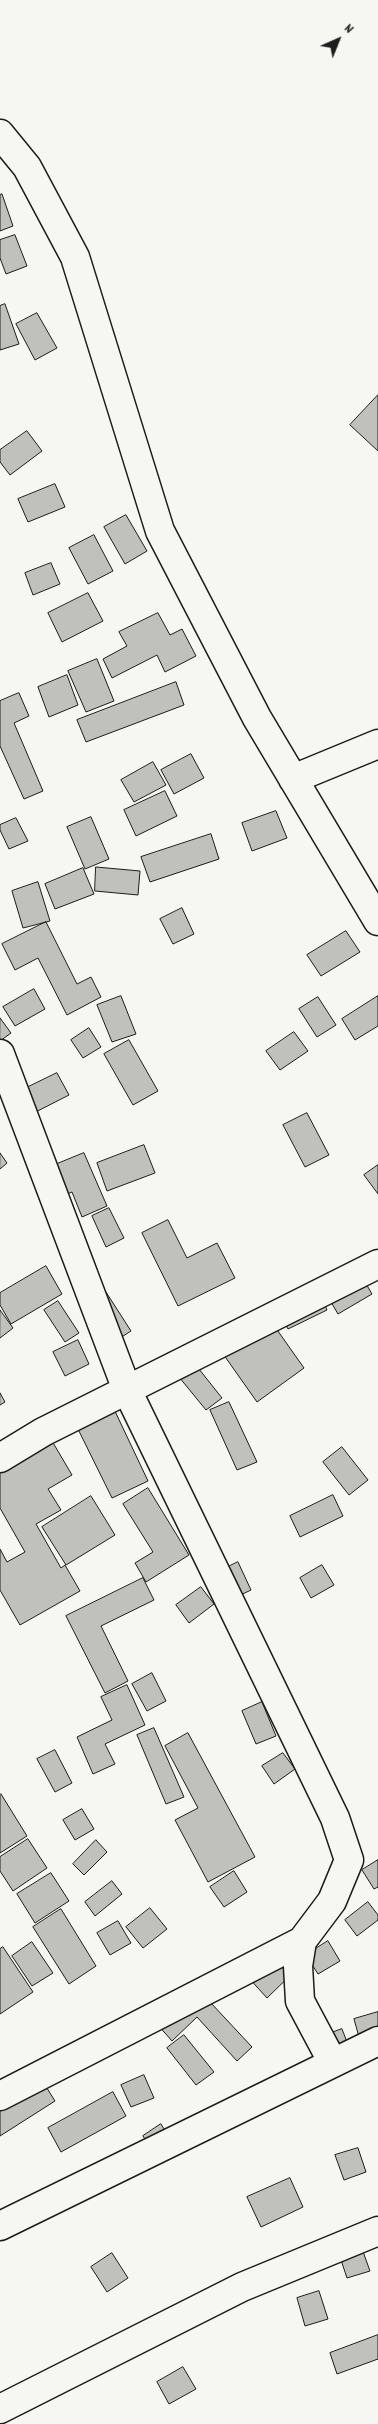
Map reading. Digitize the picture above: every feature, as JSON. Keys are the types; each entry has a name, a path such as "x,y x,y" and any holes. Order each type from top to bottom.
{"street":[{"path":"0,134 27,167 75,257 160,531 257,718 378,921"},
{"path":"293,779 378,744"},
{"path":"0,1054 127,1390 335,1818 348,1860 332,1901 302,1941 0,2096"},
{"path":"0,1458 43,1432 378,1264"},
{"path":"302,1941 298,1966 300,2001 333,2063"},
{"path":"0,2226 378,2041"},
{"path":"0,2409 242,2287 378,2231"}],"building":[{"path":"2,194 13,226 0,231 0,195"},
{"path":"15,235 27,266 6,274 0,258 0,240"},
{"path":"5,304 19,344 0,350 0,306"},
{"path":"37,313 57,348 35,360 16,324"},
{"path":"378,395 378,451 350,425"},
{"path":"27,431 42,451 10,475 0,462 0,450"},
{"path":"55,484 65,507 28,522 18,499"},
{"path":"126,515 147,551 125,564 104,527"},
{"path":"94,535 113,571 88,584 69,548"},
{"path":"51,563 60,584 33,595 25,573"},
{"path":"88,593 103,621 62,642 48,613"},
{"path":"158,613 170,635 182,629 196,656 165,672 157,655 112,678 103,659 127,646 119,632"},
{"path":"97,659 114,701 86,712 68,671"},
{"path":"67,675 78,705 49,717 38,687"},
{"path":"176,682 184,705 86,742 77,720"},
{"path":"19,693 29,716 14,723 43,791 24,799 0,746 0,701"},
{"path":"191,754 204,778 174,794 161,770"},
{"path":"153,762 166,785 134,802 121,780"},
{"path":"165,791 177,816 136,836 124,810"},
{"path":"276,811 287,838 252,851 242,823"},
{"path":"91,817 109,859 85,869 67,827"},
{"path":"16,818 28,841 9,849 0,830 0,825"},
{"path":"211,834 219,859 150,882 141,857"},
{"path":"96,867 140,871 138,895 95,891"},
{"path":"83,868 94,894 55,909 45,884"},
{"path":"38,882 50,921 23,928 12,891"},
{"path":"182,908 194,934 173,944 160,919"},
{"path":"46,922 77,984 91,977 101,997 67,1015 38,958 15,970 2,944"},
{"path":"346,931 360,952 321,976 307,955"},
{"path":"34,989 45,1009 15,1026 3,1007"},
{"path":"121,996 136,1034 112,1042 97,1005"},
{"path":"378,996 378,1026 355,1040 342,1019"},
{"path":"318,997 336,1025 317,1037 299,1009"},
{"path":"0,1018 11,1033 0,1041"},
{"path":"89,1028 101,1047 83,1058 71,1040"},
{"path":"294,1032 308,1051 280,1070 266,1051"},
{"path":"129,1040 158,1091 133,1105 104,1054"},
{"path":"57,1073 69,1095 20,1120 8,1097"},
{"path":"307,1113 329,1155 305,1167 283,1125"},
{"path":"144,1145 155,1173 107,1191 97,1163"},
{"path":"0,1153 7,1163 0,1169"},
{"path":"84,1153 107,1206 82,1217 72,1192 53,1200 40,1171"},
{"path":"378,1165 378,1194 364,1175"},
{"path":"109,1208 124,1238 106,1247 92,1216"},
{"path":"168,1220 187,1258 217,1243 235,1278 178,1306 142,1233"},
{"path":"46,1266 62,1294 11,1324 0,1305 0,1293"},
{"path":"358,1270 372,1294 338,1314 324,1290"},
{"path":"104,1289 131,1331 109,1345 82,1302"},
{"path":"318,1290 327,1310 288,1329 278,1309"},
{"path":"58,1301 79,1333 65,1342 44,1310"},
{"path":"0,1310 13,1328 0,1338"},
{"path":"268,1317 304,1368 257,1402 221,1351"},
{"path":"78,1340 89,1364 65,1376 53,1352"},
{"path":"195,1364 222,1398 206,1410 179,1377"},
{"path":"0,1393 5,1402 0,1405"},
{"path":"229,1402 257,1462 237,1470 210,1410"},
{"path":"113,1407 148,1481 112,1498 76,1425"},
{"path":"52,1441 72,1475 48,1489 61,1510 36,1524 61,1568 65,1565 80,1591 20,1625 0,1590 0,1549 7,1562 25,1552 0,1508 0,1471"},
{"path":"342,1447 368,1480 349,1495 323,1462"},
{"path":"148,1488 189,1555 146,1582 135,1563 153,1552 123,1504"},
{"path":"333,1495 343,1516 300,1537 290,1516"},
{"path":"91,1496 115,1535 66,1565 42,1527"},
{"path":"238,1562 251,1590 230,1600 216,1573"},
{"path":"322,1565 334,1585 311,1598 300,1578"},
{"path":"143,1578 154,1600 101,1626 128,1681 105,1693 66,1616"},
{"path":"201,1587 214,1604 189,1623 176,1605"},
{"path":"152,1673 166,1701 147,1711 132,1684"},
{"path":"127,1685 145,1725 105,1744 115,1764 93,1774 77,1737 112,1720 101,1697"},
{"path":"262,1702 276,1736 256,1744 242,1711"},
{"path":"154,1728 184,1797 166,1804 137,1735"},
{"path":"188,1733 255,1857 208,1882 175,1820 198,1808 165,1746"},
{"path":"55,1750 72,1783 55,1792 37,1759"},
{"path":"283,1753 295,1769 274,1784 262,1766"},
{"path":"0,1795 27,1836 0,1853"},
{"path":"82,1809 94,1829 75,1840 63,1820"},
{"path":"28,1839 47,1868 13,1891 0,1871 0,1857"},
{"path":"96,1840 107,1852 84,1875 73,1864"},
{"path":"378,1860 378,1887 374,1889 362,1870"},
{"path":"234,1871 247,1892 224,1907 210,1887"},
{"path":"51,1873 69,1901 35,1923 17,1894"},
{"path":"112,1881 122,1894 95,1916 85,1902"},
{"path":"368,1902 378,1915 378,1920 357,1936 345,1920"},
{"path":"150,1908 167,1929 143,1948 126,1927"},
{"path":"61,1909 96,1966 69,1984 33,1927"},
{"path":"118,1921 131,1943 110,1955 97,1933"},
{"path":"328,1941 340,1961 318,1974 306,1955"},
{"path":"32,1942 53,1973 32,1986 12,1956"},
{"path":"280,1945 300,1966 267,1998 247,1976"},
{"path":"3,1947 33,1992 0,2014 0,1949"},
{"path":"197,1988 252,2047 237,2061 197,2017 172,2041 157,2024"},
{"path":"378,2012 378,2051 364,2055 354,2019"},
{"path":"342,2029 354,2060 320,2037"},
{"path":"184,2035 214,2072 196,2085 167,2048"},
{"path":"35,2069 55,2101 0,2136 0,2091"},
{"path":"144,2075 154,2098 131,2107 121,2085"},
{"path":"113,2092 126,2116 61,2152 48,2128"},
{"path":"161,2124 175,2147 157,2159 143,2136"},
{"path":"358,2148 366,2172 344,2180 335,2155"},
{"path":"290,2178 303,2207 261,2227 247,2197"},
{"path":"361,2246 370,2271 347,2278 339,2254"},
{"path":"112,2253 128,2278 107,2292 91,2267"},
{"path":"319,2291 328,2319 305,2326 297,2298"},
{"path":"378,2335 378,2359 337,2374 330,2353"},
{"path":"183,2367 196,2389 169,2404 157,2382"}]}
